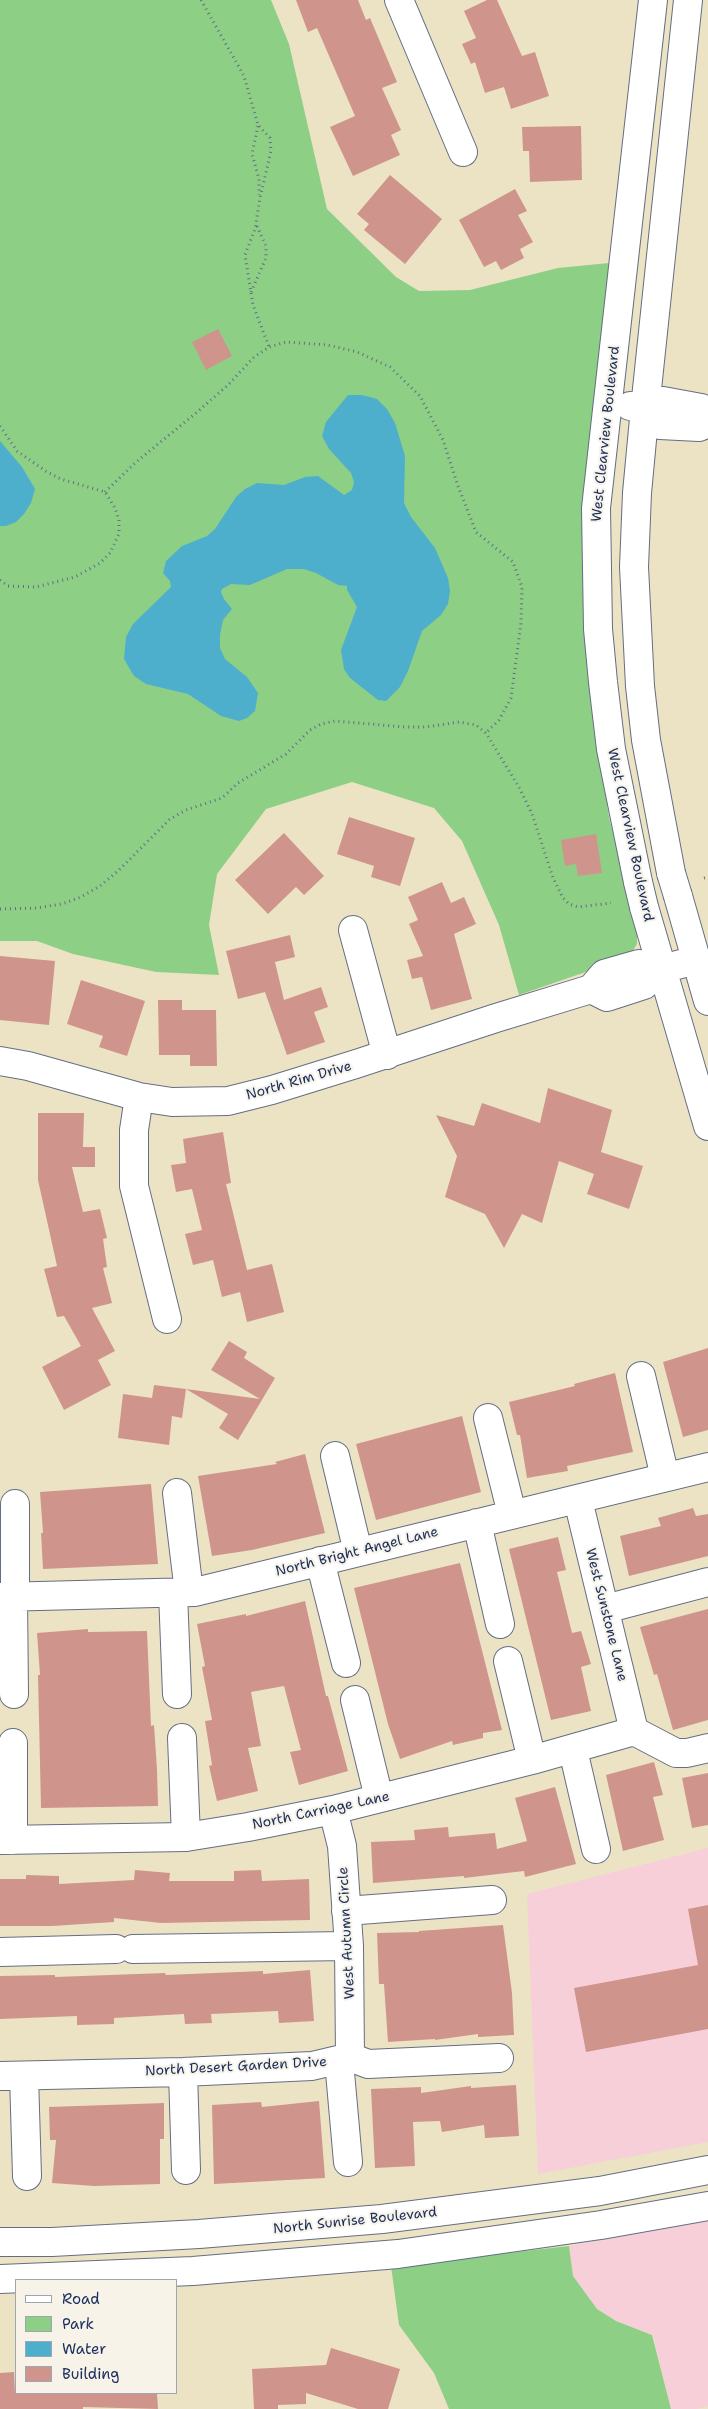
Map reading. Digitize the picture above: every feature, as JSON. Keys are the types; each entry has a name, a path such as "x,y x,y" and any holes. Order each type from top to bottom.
{"street":[{"name":"West Clearview Boulevard","path":"653,0 596,508 598,629 611,749 641,895 708,1126"},
{"path":"688,0 637,493 634,566 635,618 646,740 675,885 708,1001"},
{"path":"400,1 463,152"},
{"path":"608,404 645,408 663,401 701,408 708,412"},
{"path":"645,408 660,425 699,427 708,423"},
{"path":"353,930 387,1055"},
{"name":"North Rim Drive","path":"0,1061 28,1066 139,1097 172,1102 228,1101 272,1090 387,1055 496,1018 591,989 607,997 644,985 662,969 696,960"},
{"path":"139,1097 134,1130 134,1186 167,1319"},
{"path":"641,1376 665,1477"},
{"path":"488,1418 512,1514"},
{"path":"335,1456 358,1552"},
{"name":"North Bright Angel Lane","path":"6,1597 181,1593 578,1500 708,1467"},
{"path":"177,1493 181,1593 177,1694"},
{"name":"West Sunstone Lane","path":"578,1500 634,1731"},
{"path":"14,1694 6,1597 15,1584 15,1504"},
{"path":"477,1523 500,1624"},
{"path":"320,1561 346,1664"},
{"path":"605,1609 708,1582"},
{"path":"508,1661 532,1760"},
{"path":"355,1700 379,1798"},
{"path":"634,1731 676,1753 687,1753 708,1748"},
{"name":"North Carriage Lane","path":"7,1840 186,1837 333,1810 573,1750 634,1731"},
{"path":"182,1738 186,1837"},
{"path":"7,1840 13,1743"},
{"path":"573,1750 596,1849"},
{"name":"West Autumn Circle","path":"333,1810 342,1846 349,1946 344,2059 348,2162"},
{"path":"346,1911 492,1900"},
{"path":"0,1952 349,1946"},
{"name":"North Desert Garden Drive","path":"12,2076 183,2072 312,2066 344,2059 368,2064 499,2058"},
{"path":"183,2072 186,2170"},
{"path":"12,2076 27,2176"},
{"name":"North Sunrise Boulevard","path":"0,2242 52,2242 279,2229 392,2218 600,2191 708,2170"},
{"path":"600,2191 600,2225"},
{"path":"0,2279 96,2276 278,2265 398,2254 600,2225 708,2206"}],"path":[{"path":"201,0 244,76 258,125 270,138 271,151 256,223 245,255 253,305 269,347"},
{"path":"258,125 252,154 259,179 260,198"},
{"path":"250,292 266,258 266,246 256,223"},
{"path":"105,492 135,463 228,385 253,358 269,347 286,342 328,345 357,352 390,367 420,396 444,440 458,486 476,532 513,562 522,587 522,624 511,698 499,720 486,733"},
{"path":"0,426 17,451 47,472 61,479 105,492 118,515 118,534 110,553 100,563 75,577 36,587 8,586 0,580"},
{"path":"0,909 36,908 62,904 81,898 100,886 119,870 170,819 186,810 222,798 238,783 286,754 310,730 321,724 350,721 426,727 459,722 476,725 486,733 516,782 532,814 553,878 562,898 569,904 578,907 611,903"}],"shaded area":[{"path":"708,1848 708,2142 538,2174 527,1894"},
{"path":"708,2217 708,2406 696,2409 671,2409 653,2335 616,2321 597,2309 573,2276 569,2246"}],"green space":[{"path":"0,0 271,0 289,44 327,209 396,277 419,291 470,290 558,268 609,263 585,583 592,705 609,817 637,930 637,944 629,957 519,995 499,925 462,841 434,808 352,782 266,809 217,874 209,925 219,975 156,972 73,954 37,941 0,941"},
{"path":"569,2246 573,2276 597,2309 616,2321 652,2335 671,2409 449,2409 434,2373 399,2325 391,2266"}],"water":[{"path":"348,395 362,395 377,399 387,409 395,423 405,456 404,503 411,517 435,548 448,578 450,591 448,604 441,615 422,631 408,671 400,687 386,701 378,700 350,678 344,669 341,650 357,607 347,590 347,586 338,585 304,569 287,569 250,585 231,584 222,589 221,592 224,599 232,609 223,620 220,648 225,659 247,677 258,693 255,711 247,718 239,721 221,716 188,694 146,684 134,676 124,659 126,637 133,624 171,587 170,581 163,573 166,561 182,546 207,536 215,529 236,497 245,489 257,483 284,485 305,477 318,476 344,495 352,490 354,482 351,473 329,449 322,436 326,422"},
{"path":"0,441 22,467 35,489 31,503 24,514 16,522 6,526 0,526"}],"building":[{"path":"296,0 358,0 366,20 370,18 397,82 382,88 401,130 391,135 400,155 353,176 330,127 355,116 317,28 308,32"},
{"path":"487,0 497,0 522,56 535,52 549,96 511,109 504,87 485,93 475,62 471,64 462,44 476,38 464,11"},
{"path":"581,126 582,180 530,182 529,151 523,151 522,127"},
{"path":"390,175 442,219 405,264 364,230 369,224 357,214"},
{"path":"515,189 527,211 518,215 533,242 520,249 524,258 501,270 496,261 484,267 459,220"},
{"path":"218,329 232,356 206,370 192,342"},
{"path":"349,817 415,838 400,886 371,877 374,866 337,854"},
{"path":"284,833 324,876 304,895 296,887 268,914 235,880"},
{"path":"596,834 602,873 578,876 576,864 565,866 561,840"},
{"path":"442,882 451,903 464,897 476,924 454,934 472,999 431,1010 422,977 412,979 407,960 423,956 409,924 418,920 408,897"},
{"path":"290,935 295,957 275,962 284,1000 321,987 328,1007 314,1012 325,1042 287,1055 265,992 238,999 226,951"},
{"path":"0,956 55,961 49,1025 0,1020"},
{"path":"81,980 145,1001 127,1056 99,1047 103,1036 67,1024"},
{"path":"158,1000 182,1000 182,1010 216,1010 217,1066 190,1066 190,1055 159,1055"},
{"path":"548,1088 612,1110 601,1152 643,1166 629,1209 587,1194 594,1174 559,1161 542,1223 522,1214 504,1248 485,1214 445,1197 457,1156 436,1115 474,1126 482,1103 540,1123"},
{"path":"38,1113 84,1113 83,1147 95,1147 95,1167 72,1167 83,1212 100,1209 107,1238 103,1239 107,1267 103,1268 112,1303 92,1308 115,1351 98,1360 111,1385 64,1410 42,1367 81,1346 64,1316 57,1317 44,1269 57,1266 38,1180"},
{"path":"223,1132 231,1183 226,1184 247,1270 272,1264 284,1312 247,1322 240,1292 222,1297 213,1260 193,1265 185,1234 202,1230 192,1189 176,1192 171,1165 186,1163 183,1139"},
{"path":"229,1341 247,1352 244,1358 275,1378 238,1440 219,1428 228,1414 186,1389 260,1399 211,1370"},
{"path":"708,1348 708,1430 683,1437 663,1362"},
{"path":"615,1373 633,1452 567,1466 568,1471 527,1478 520,1435 517,1435 509,1402 575,1386 574,1384"},
{"path":"154,1385 186,1389 182,1418 172,1416 169,1445 118,1438 123,1394 152,1398"},
{"path":"462,1416 481,1492 376,1520 356,1444"},
{"path":"305,1454 325,1533 252,1550 212,1556 198,1476 277,1464 275,1462"},
{"path":"151,1484 158,1564 43,1569 40,1492"},
{"path":"693,1508 696,1516 708,1514 708,1556 629,1576 620,1536 661,1526 658,1518"},
{"path":"558,1537 566,1570 557,1572 572,1633 581,1631 591,1664 581,1667 591,1711 551,1720 509,1549"},
{"path":"460,1563 502,1730 483,1733 483,1738 453,1745 452,1741 400,1759 388,1724 354,1588"},
{"path":"305,1601 326,1696 328,1696 348,1771 299,1785 290,1752 301,1750 284,1686 251,1692 261,1746 248,1748 258,1791 217,1801 209,1766 212,1765 205,1721 212,1720 202,1667 205,1666 197,1624 246,1614 246,1616"},
{"path":"708,1609 708,1720 673,1730 657,1674 654,1675 640,1627"},
{"path":"88,1629 88,1632 147,1631 151,1726 154,1725 158,1806 41,1808 38,1675 40,1675 37,1633"},
{"path":"654,1762 663,1795 653,1797 664,1840 623,1851 606,1775"},
{"path":"708,1773 708,1825 692,1828 682,1778"},
{"path":"555,1787 576,1864 525,1877 524,1871 464,1878 464,1876 373,1883 371,1842 415,1840 414,1830 448,1827 449,1837 495,1833 497,1849 527,1841 515,1798"},
{"path":"135,1870 170,1873 169,1881 234,1881 234,1871 261,1870 262,1881 309,1879 310,1920 161,1923 114,1918 114,1922 52,1926 0,1926 0,1879 26,1879 26,1875 59,1876 59,1884 134,1880"},
{"path":"708,1905 708,2029 586,2052 574,1988 698,1965 688,1909"},
{"path":"503,1925 512,1993 514,2035 478,2037 478,2034 435,2040 388,2042 384,1984 379,1984 377,1933 419,1932"},
{"path":"310,1970 314,2021 279,2023 278,2011 211,2014 212,2023 185,2024 184,2014 114,2018 114,2024 77,2025 77,2016 0,2019 0,1976 55,1975 55,1977 165,1973 166,1975 263,1971 263,1974"},
{"path":"516,2085 519,2136 485,2138 484,2125 442,2132 440,2121 413,2122 415,2166 375,2168 371,2089 421,2087 421,2093 471,2086 471,2088"},
{"path":"319,2101 325,2178 214,2184 212,2105 261,2102 262,2107"},
{"path":"164,2103 164,2139 160,2139 160,2184 94,2186 52,2183 56,2140 50,2140 49,2107"},
{"path":"331,2348 400,2369 388,2409 358,2409 306,2393 306,2404 278,2405 278,2409 254,2409 252,2369 326,2365"},
{"path":"14,2372 15,2394 157,2394 158,2409 83,2407 83,2409 0,2409 0,2373"}]}
